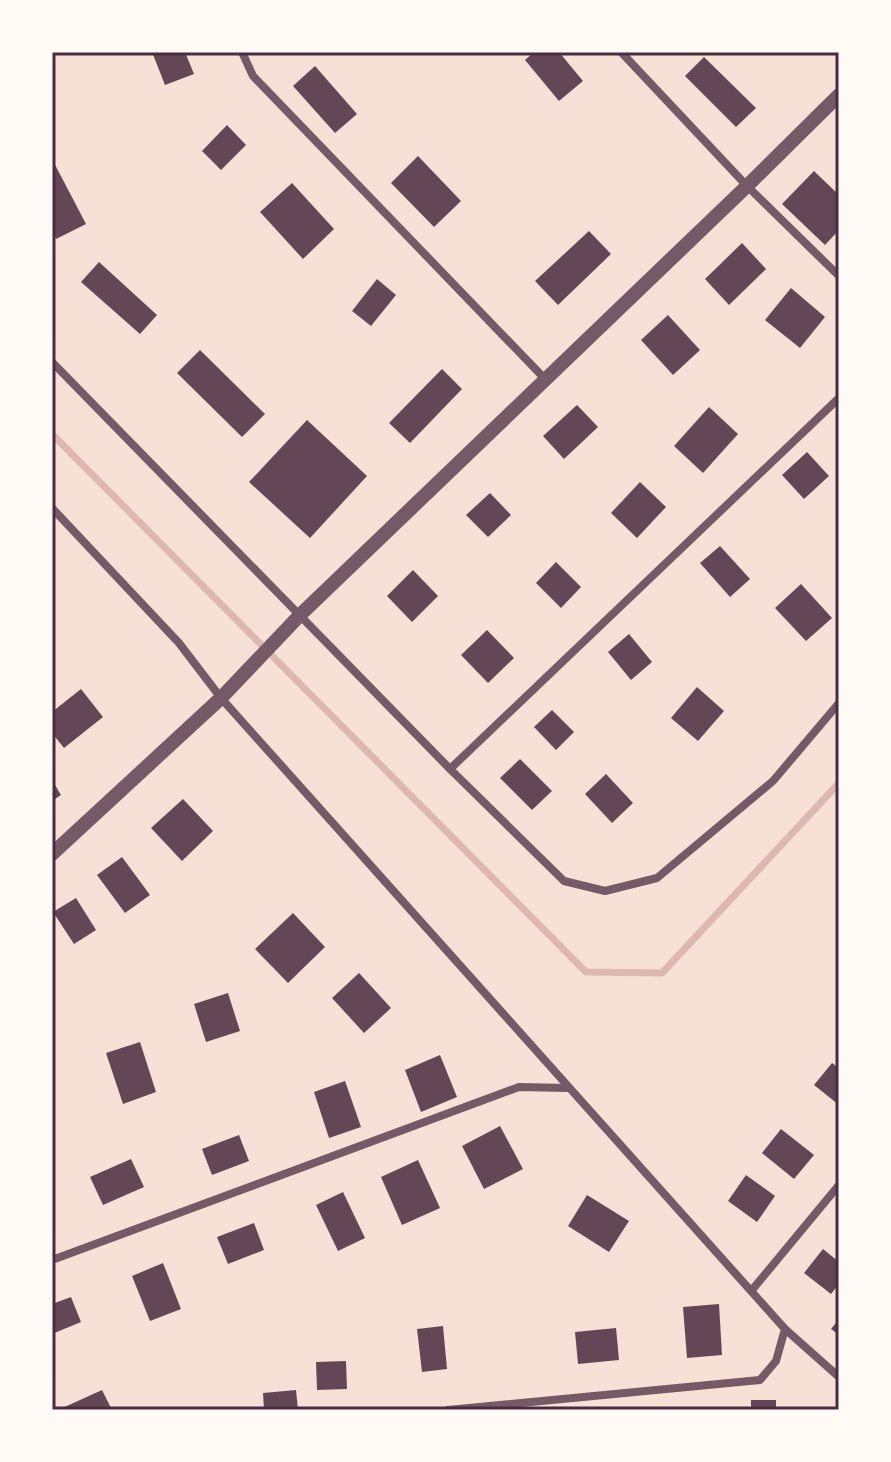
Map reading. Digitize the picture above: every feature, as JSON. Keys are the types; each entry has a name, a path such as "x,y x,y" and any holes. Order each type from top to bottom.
{"street":[{"path":"242,52 253,76 545,379"},
{"path":"621,52 747,186 839,276"},
{"path":"52,854 221,698 300,615 839,95"},
{"path":"52,362 450,769 564,881 605,891 657,878 773,781 839,703"},
{"path":"450,769 839,398"},
{"path":"52,508 179,643 221,698 785,1329 839,1377"},
{"path":"52,1260 519,1087 567,1088"},
{"path":"752,1290 839,1185"},
{"path":"448,1410 760,1380 776,1361 785,1329"}],"building":[{"path":"152,52 185,52 194,74 165,85"},
{"path":"534,52 559,52 583,81 559,101 525,60"},
{"path":"704,57 756,108 736,127 685,76"},
{"path":"315,66 357,114 335,133 293,86"},
{"path":"227,125 246,145 221,170 202,151"},
{"path":"418,156 461,201 434,227 391,183"},
{"path":"52,159 86,224 56,239 52,231"},
{"path":"814,171 839,195 839,230 825,245 782,204"},
{"path":"292,183 334,229 303,259 260,212"},
{"path":"589,231 611,254 558,305 535,281"},
{"path":"742,243 766,269 729,305 705,279"},
{"path":"99,262 157,315 140,334 81,282"},
{"path":"377,279 396,295 371,326 352,311"},
{"path":"791,288 825,317 800,348 765,320"},
{"path":"668,315 700,350 673,375 641,340"},
{"path":"200,350 265,414 242,437 177,373"},
{"path":"442,369 462,389 410,443 389,423"},
{"path":"577,405 598,427 564,459 543,436"},
{"path":"709,407 738,434 703,473 674,446"},
{"path":"307,420 367,476 310,538 249,482"},
{"path":"807,452 829,476 804,499 782,475"},
{"path":"640,482 666,507 637,538 611,513"},
{"path":"490,493 511,515 488,537 466,515"},
{"path":"720,546 750,579 730,597 700,563"},
{"path":"556,562 581,587 561,608 536,583"},
{"path":"413,570 438,596 412,622 387,596"},
{"path":"801,584 832,618 806,641 775,608"},
{"path":"487,630 514,658 488,683 461,655"},
{"path":"629,634 652,662 631,680 608,652"},
{"path":"697,687 724,711 698,741 671,718"},
{"path":"81,689 103,717 64,748 52,733 52,712"},
{"path":"552,710 574,732 556,750 534,727"},
{"path":"520,759 552,791 532,810 500,778"},
{"path":"606,774 633,803 612,823 585,794"},
{"path":"52,780 61,795 52,801"},
{"path":"183,799 213,831 182,861 151,828"},
{"path":"122,857 150,895 125,913 97,875"},
{"path":"76,898 96,930 74,944 53,912"},
{"path":"293,913 325,947 288,983 255,949"},
{"path":"359,973 391,1008 364,1033 332,998"},
{"path":"228,993 240,1031 206,1042 194,1004"},
{"path":"140,1042 156,1092 123,1104 106,1053"},
{"path":"440,1055 457,1097 421,1112 405,1070"},
{"path":"832,1063 839,1068 839,1105 814,1085"},
{"path":"345,1081 361,1127 329,1138 314,1092"},
{"path":"500,1126 523,1169 484,1189 462,1146"},
{"path":"781,1129 814,1155 794,1179 762,1153"},
{"path":"239,1135 249,1161 212,1175 202,1149"},
{"path":"131,1159 144,1187 103,1205 90,1177"},
{"path":"418,1160 440,1208 402,1225 381,1177"},
{"path":"746,1175 775,1196 757,1222 728,1201"},
{"path":"343,1192 365,1238 338,1251 316,1205"},
{"path":"587,1195 629,1221 609,1252 568,1226"},
{"path":"254,1223 264,1250 228,1264 217,1237"},
{"path":"823,1249 839,1262 839,1284 831,1294 804,1273"},
{"path":"163,1263 181,1309 150,1321 132,1276"},
{"path":"71,1297 81,1322 52,1334 52,1304"},
{"path":"719,1304 722,1355 687,1358 683,1307"},
{"path":"839,1319 839,1335 831,1329"},
{"path":"443,1326 447,1369 422,1372 417,1329"},
{"path":"616,1328 619,1360 578,1364 575,1332"},
{"path":"346,1361 347,1389 317,1390 316,1362"},
{"path":"102,1390 112,1410 58,1410"},
{"path":"296,1390 298,1410 264,1410 263,1393"},
{"path":"751,1400 776,1400 776,1410 751,1410"}],"waterway":[{"path":"52,434 586,972 662,973 839,783"}]}
